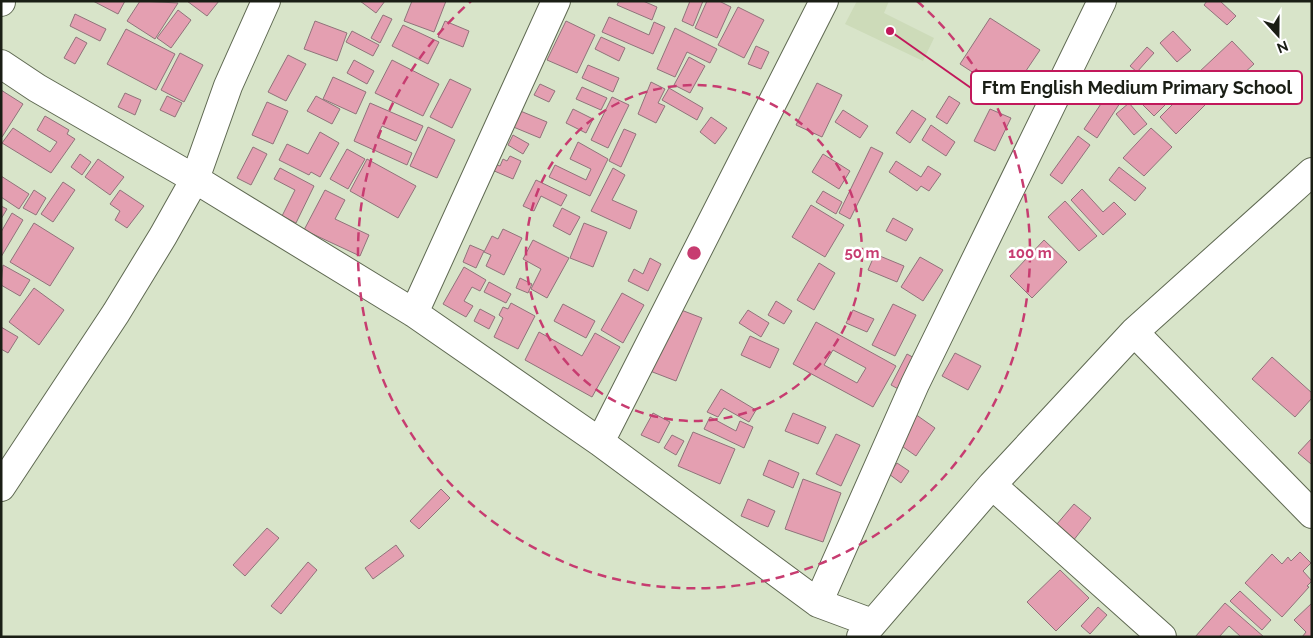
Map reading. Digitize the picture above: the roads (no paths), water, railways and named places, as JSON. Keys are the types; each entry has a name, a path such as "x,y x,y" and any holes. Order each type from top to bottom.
{"street":[{"path":"1,487 116,313 195,179 228,86 266,1"},
{"path":"414,313 556,1"},
{"path":"600,442 824,1"},
{"path":"818,602 915,384 1102,1"},
{"path":"1,64 45,92 195,179 414,313 600,442 818,602 866,630 992,485 1134,332 1312,172"},
{"path":"1134,332 1312,514"},
{"path":"992,485 1162,637"}],"place":[{"name":"Ftm English Medium Primary School","path":"890,31"}]}
